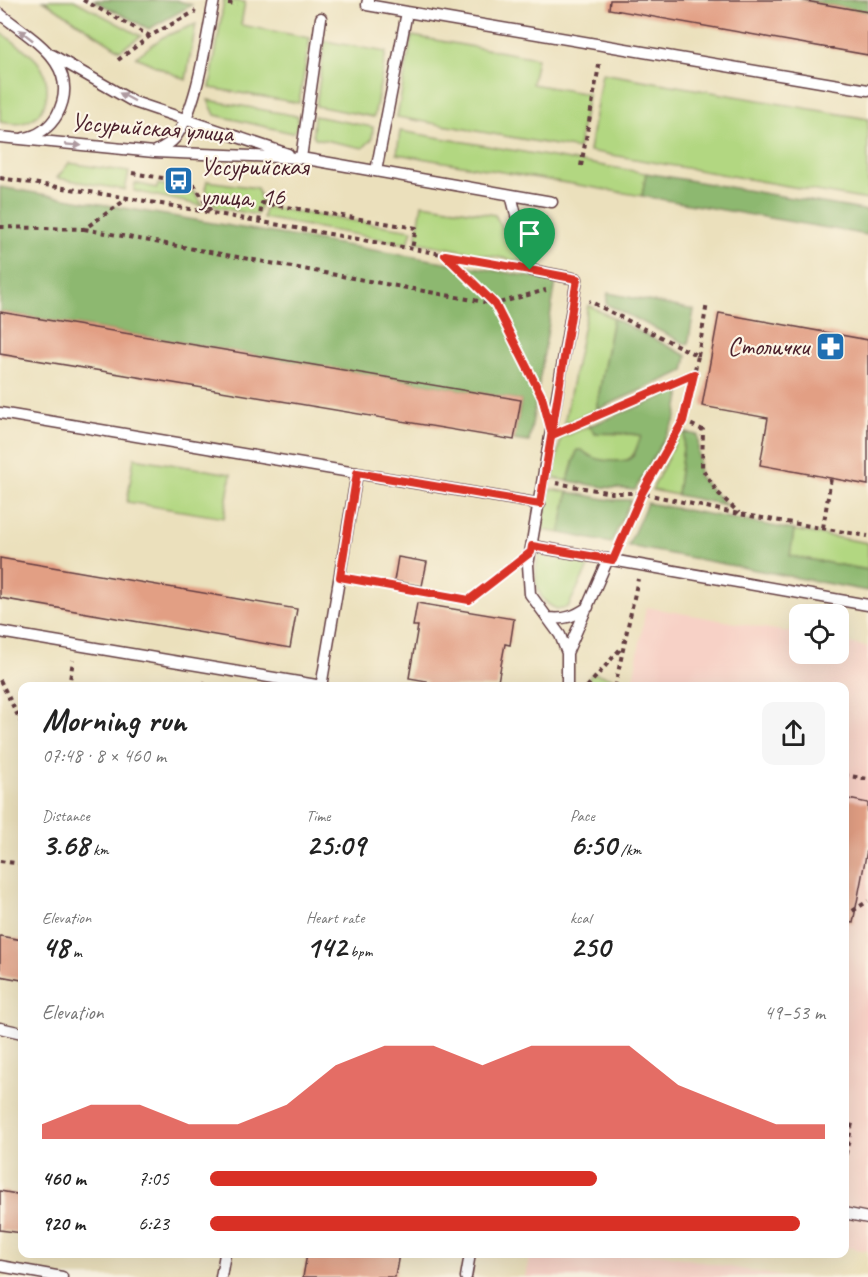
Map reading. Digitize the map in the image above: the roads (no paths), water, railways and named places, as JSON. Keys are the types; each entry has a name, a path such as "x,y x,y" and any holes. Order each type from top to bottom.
{"lane":[{"path":"368,0 367,5 868,90"},
{"path":"154,152 174,139 185,119 195,91 213,1"},
{"path":"376,171 407,12"},
{"name":"Уссурийская улица","path":"0,14 52,55 135,102 301,158"},
{"path":"301,158 321,18"},
{"path":"15,139 32,137 46,129 57,116 63,101 65,84 52,55"},
{"name":"Уссурийская улица","path":"0,137 154,152 301,158 552,202"},
{"path":"511,195 530,270 577,279 531,549 528,582 530,594 560,634 567,653 567,682"},
{"path":"0,413 540,504"},
{"path":"322,682 357,473"},
{"path":"531,549 610,559 868,605"},
{"path":"567,653 610,559"},
{"path":"549,618 560,619 577,615 588,607"},
{"path":"0,632 298,682"},
{"path":"0,1028 18,1032"},
{"path":"849,1215 868,1218"},
{"path":"221,1277 224,1258"},
{"path":"466,1277 470,1258"},
{"path":"0,1266 62,1277"}],"place":[{"name":"Уссурийская улица, 16","path":"179,181"},
{"name":"Столички","path":"830,346"}]}
